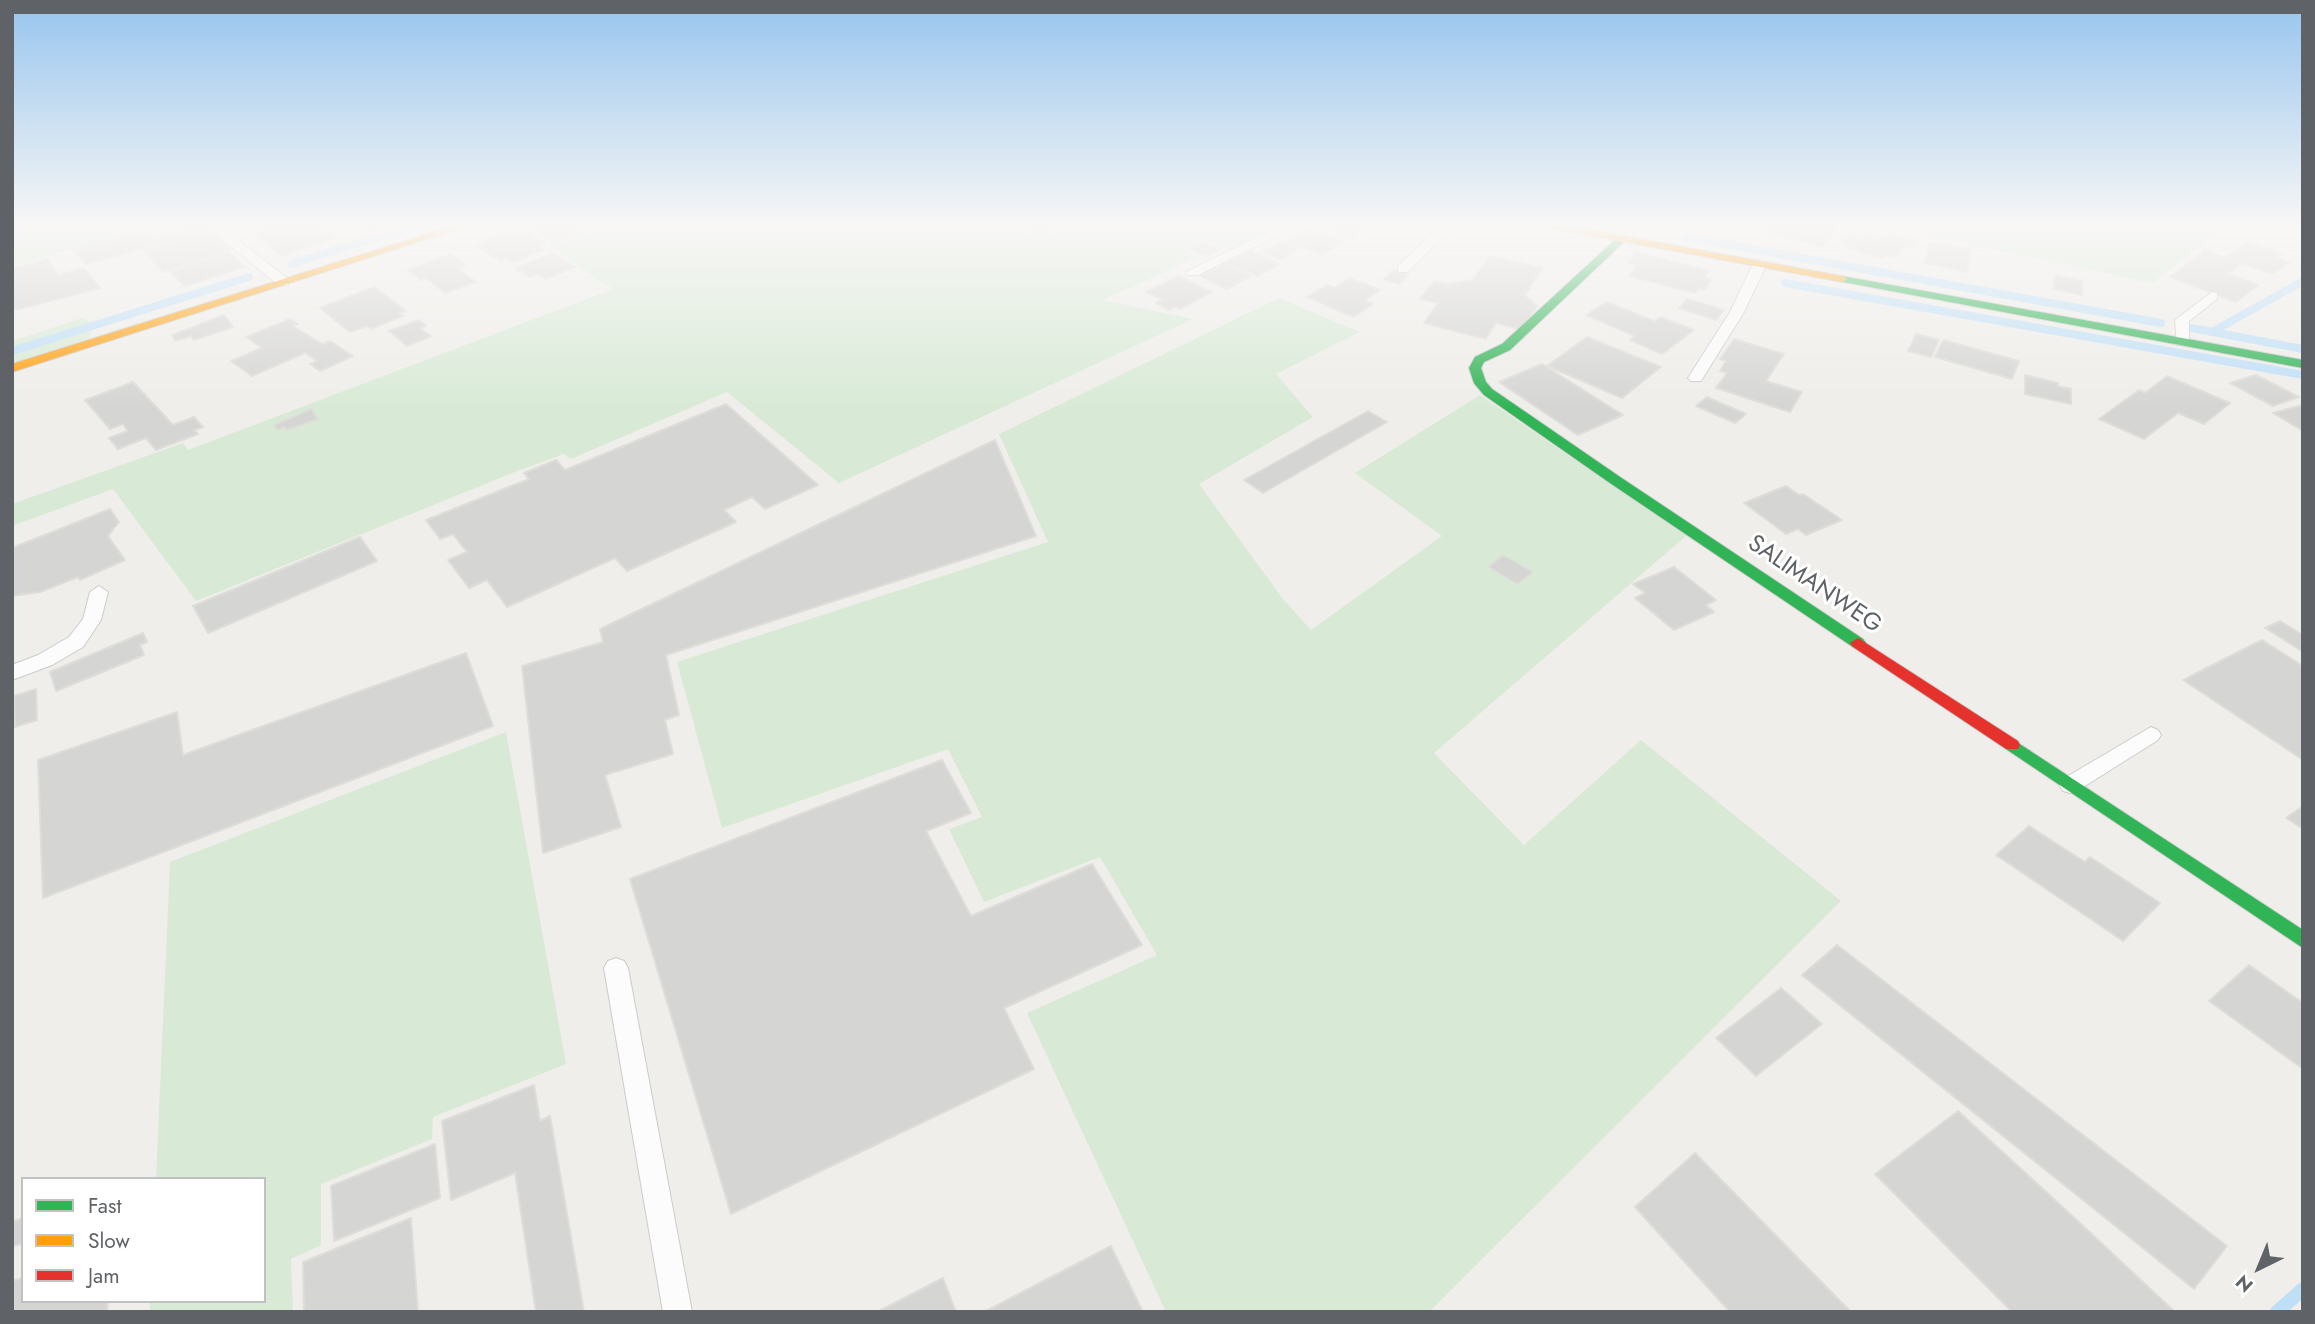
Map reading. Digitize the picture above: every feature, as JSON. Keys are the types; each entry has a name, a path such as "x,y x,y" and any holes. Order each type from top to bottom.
{"street":[{"path":"12,368 271,286"},
{"name":"SALIMANWEG","path":"1572,286 1507,346 1479,360 1475,368 1480,383 1489,392 1615,480 2303,940"},
{"path":"1878,286 2298,361"}],"lane":[{"path":"1696,378 1737,312 1750,286"},
{"path":"2182,342 2182,320 2211,296"},
{"path":"12,673 45,660 76,642 92,620 99,592"},
{"path":"2070,785 2151,735"},
{"path":"616,968 678,1312"}],"green space":[{"path":"608,286 1134,286 1103,300 1193,319 839,483 727,392 571,459 564,454 520,470 196,601 113,489 12,526 12,504 183,443 188,450 613,289"},
{"path":"1279,298 1360,332 1276,374 1313,417 1199,484 1283,599 1311,630 1442,536 1355,473 1480,395 1686,536 1434,753 1524,845 1641,740 1841,901 1429,1312 1166,1312 1027,1013 1157,955 1100,857 984,902 949,829 982,817 948,749 722,828 677,662 1048,542 999,434"},
{"path":"83,318 91,322 90,338 12,363 12,341"},
{"path":"506,732 566,1064 433,1117 432,1139 321,1184 321,1245 291,1259 293,1312 150,1312 150,1303 266,1303 266,1177 156,1177 170,862"}],"building":[{"path":"12,286 98,286 100,288 16,310 12,305"},
{"path":"436,286 465,286 445,293"},
{"path":"1159,286 1199,286 1212,292 1180,309 1176,307 1169,310 1156,303 1162,300 1146,292"},
{"path":"1326,286 1334,288 1369,286 1380,290 1364,301 1373,304 1353,317 1307,297"},
{"path":"1430,286 1531,286 1525,295 1537,306 1522,330 1496,323 1486,339 1424,323 1438,303 1420,299"},
{"path":"1667,286 1708,286 1705,290 1699,288 1695,293"},
{"path":"2054,286 2082,286 2082,295 2054,289"},
{"path":"2193,286 2258,286 2236,302"},
{"path":"374,287 406,311 400,313 403,316 371,329 367,326 350,332 320,308"},
{"path":"1687,299 1724,310 1716,320 1679,308"},
{"path":"1607,302 1654,321 1660,317 1694,330 1662,354 1630,340 1635,336 1586,315"},
{"path":"224,315 233,327 194,340 191,336 176,341 172,335"},
{"path":"290,319 298,324 293,326 322,344 330,341 353,356 320,371 310,364 317,361 305,353 252,376 231,361 262,348 246,337"},
{"path":"419,320 426,326 420,328 431,336 407,346 389,331"},
{"path":"1916,334 1939,340 1931,357 1908,351"},
{"path":"1587,337 1661,367 1622,398 1547,366"},
{"path":"1734,339 1784,354 1766,381 1802,392 1790,412 1716,388 1727,373 1720,371 1726,361 1720,359"},
{"path":"1943,340 2019,361 2012,379 1935,357"},
{"path":"1542,364 1623,415 1578,435 1499,382"},
{"path":"2025,375 2071,389 2071,404 2025,394"},
{"path":"2256,375 2299,397 2273,406 2230,383"},
{"path":"2167,376 2230,403 2204,424 2178,413 2144,439 2099,419 2139,390 2145,393"},
{"path":"133,382 173,425 194,417 203,427 194,430 198,434 156,450 146,438 118,449 109,438 128,431 123,424 110,429 85,400"},
{"path":"1707,397 1746,414 1735,423 1696,406"},
{"path":"726,404 818,485 765,509 752,497 724,510 736,522 627,571 615,558 507,607 487,580 469,588 448,560 467,552 453,534 440,539 426,520 529,479 524,473 556,460 565,470"},
{"path":"2303,405 2303,431 2273,413"},
{"path":"311,409 318,419 287,430 285,427 277,430 274,425"},
{"path":"1368,411 1387,422 1263,493 1244,480"},
{"path":"995,440 1036,536 666,655 679,715 665,720 673,754 605,775 621,827 543,853 522,666 603,642 600,629"},
{"path":"1786,486 1842,520 1806,535 1798,529 1786,534 1744,503"},
{"path":"110,509 119,522 108,536 125,560 80,580 78,577 40,592 12,596 12,548"},
{"path":"360,537 377,561 208,633 193,606"},
{"path":"1503,555 1533,572 1517,584 1488,567"},
{"path":"1674,567 1716,600 1706,605 1714,612 1674,630 1635,598 1645,593 1633,584"},
{"path":"2280,621 2303,635 2303,652 2265,628"},
{"path":"143,633 147,642 140,645 144,655 56,691 50,672"},
{"path":"2262,640 2303,666 2303,760 2183,680"},
{"path":"466,653 493,726 43,898 38,760 177,712 183,755"},
{"path":"36,689 37,720 15,727 14,696"},
{"path":"942,760 971,813 926,831 971,916 1092,864 1142,945 1004,1008 1034,1069 731,1214 630,879"},
{"path":"2303,806 2303,829 2286,818"},
{"path":"2029,826 2085,862 2090,857 2160,903 2123,941 1996,855"},
{"path":"1837,945 2227,1246 2194,1289 1802,975"},
{"path":"2249,965 2303,1003 2303,1069 2209,1001"},
{"path":"1781,988 1822,1024 1756,1076 1716,1038"},
{"path":"534,1085 540,1121 550,1116 584,1312 536,1312 515,1173 451,1200 442,1121"},
{"path":"1958,1111 2175,1312 2012,1312 1875,1174"},
{"path":"435,1144 440,1198 334,1241 331,1186"},
{"path":"1695,1153 1850,1311 1730,1312 1635,1207"},
{"path":"411,1218 418,1312 304,1312 303,1262"},
{"path":"21,1219 21,1244 12,1247 12,1222"},
{"path":"1111,1246 1143,1312 984,1312"},
{"path":"943,1278 956,1312 877,1312"},
{"path":"21,1279 21,1303 108,1303 107,1312 12,1312 12,1281"}],"waterway":[{"path":"12,351 221,286"},
{"path":"1801,286 2303,375"},
{"path":"1956,286 2161,323"},
{"path":"2212,332 2294,286"},
{"path":"2192,328 2212,332"},
{"path":"2212,332 2303,349"},
{"path":"2277,1312 2303,1289"}],"traffic: fast":[{"path":"1572,286 1506,347 1479,360 1475,368 1480,383 1488,392 1615,480 1858,643"},
{"path":"1879,286 2303,364"},
{"path":"2012,745 2303,940"}],"traffic: slow":[{"path":"12,368 273,286"}],"traffic: jam":[{"path":"1858,643 2012,745"}]}
